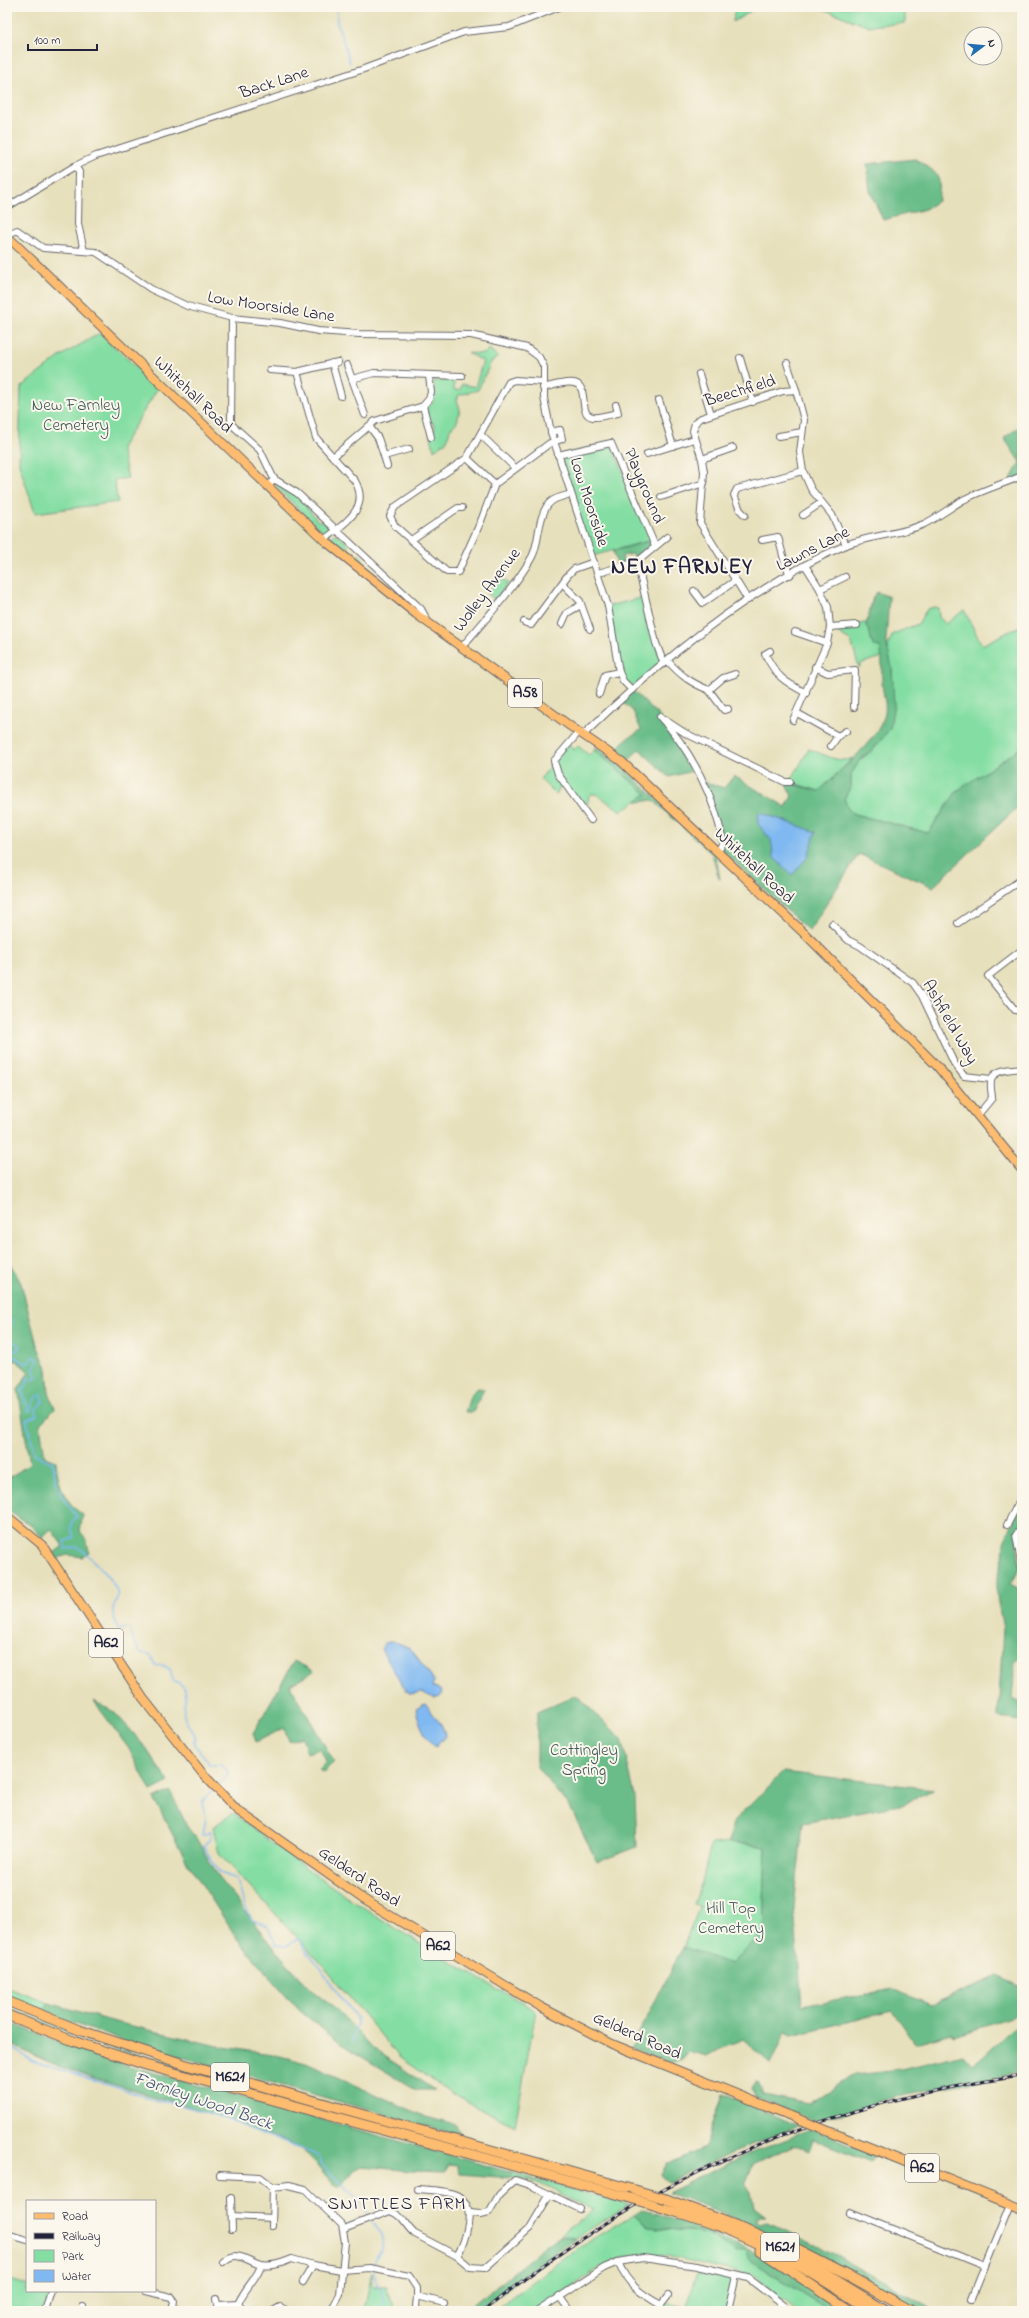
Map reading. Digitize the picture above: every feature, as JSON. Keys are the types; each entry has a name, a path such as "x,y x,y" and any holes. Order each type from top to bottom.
{"highway":[{"name":"M621","path":"7,2001 128,2047 456,2145"},
{"name":"M621","path":"7,2015 76,2042 146,2065 666,2199 748,2230 803,2260 886,2311"},
{"name":"M621","path":"467,2148 654,2205 731,2231 770,2250 836,2288 870,2311"},
{"path":"676,2212 756,2248 850,2311"},
{"path":"748,2230 767,2236 806,2253 912,2311"}],"main road":[{"name":"Whitehall Road","path":"7,236 324,540 362,572 429,623 621,761 806,935 938,1068 1022,1170"},
{"name":"Gelderd Road","path":"7,1516 42,1545 143,1698 203,1774 237,1810 364,1899 463,1962 541,2007 612,2044 1010,2204"},
{"name":"A62","path":"1010,2204 1022,2209"}],"street":[{"name":"Back Lane","path":"7,207 75,166 96,156 357,71 458,34 509,27 559,7"},
{"path":"75,166 79,172 78,224 84,251"},
{"name":"Low Moorside Lane","path":"7,236 18,230 43,248 96,252 151,289 187,306 232,318 280,323 318,331 359,334 471,335 527,348"},
{"path":"232,318 231,424 260,450 274,479 268,487"},
{"name":"Low Moorside","path":"527,348 539,357 544,367 544,385 551,432 608,606 619,672 624,681 632,690"},
{"path":"740,358 753,402"},
{"path":"270,370 298,372 335,362 341,396"},
{"path":"787,363 796,390"},
{"path":"347,365 356,394 365,415"},
{"path":"298,372 314,434 355,481 360,489 359,507 356,513 324,540"},
{"path":"352,379 374,373 462,376"},
{"path":"699,374 711,414"},
{"path":"333,457 374,421 423,406 429,399 431,392 429,376"},
{"path":"554,441 494,484 460,570 451,574 447,572 395,526 390,516 395,507 467,458 482,436 510,382 515,380 544,385 573,382 578,384 582,390 584,408 588,415 593,417 618,413 616,406"},
{"name":"Beechfield","path":"694,439 693,431 695,423 711,414 753,402 783,391 796,390 804,420 800,452 803,471 821,503 832,515 846,545"},
{"path":"659,400 673,446"},
{"path":"423,406 431,437"},
{"path":"369,426 378,438 387,466"},
{"path":"779,436 802,432"},
{"path":"482,436 515,468"},
{"path":"647,454 694,439 702,459 704,483 699,512 700,523 748,600"},
{"name":"Playground","path":"558,455 611,443 655,546"},
{"path":"384,456 404,448"},
{"path":"702,459 734,448"},
{"path":"467,458 494,484"},
{"path":"745,515 740,510 734,495 737,489 803,471"},
{"name":"Lawns Lane","path":"591,820 558,774 554,761 581,733 666,662 748,600 805,565 846,545 923,524 964,500 1022,476"},
{"name":"Whitehall Road","path":"274,479 297,493 369,562 421,609 429,623"},
{"path":"661,497 704,483"},
{"name":"Wolley Avenue","path":"462,647 505,595 532,556 542,516 547,505 556,498 571,494"},
{"path":"803,515 821,503"},
{"path":"411,540 458,508 462,508"},
{"path":"780,530 778,537 790,575"},
{"path":"598,573 637,562 667,537"},
{"path":"762,540 778,537"},
{"path":"362,572 369,562"},
{"path":"524,622 531,625 574,569 594,562"},
{"path":"637,562 654,638 666,662 692,683 709,690 716,702 724,710 728,709"},
{"path":"793,720 806,693 815,667 827,643 830,627 828,606 820,589 805,565"},
{"path":"820,589 844,580"},
{"path":"694,591 703,602 735,581"},
{"path":"562,584 580,601 590,629"},
{"path":"562,624 568,612 581,605"},
{"path":"830,627 857,625"},
{"path":"795,632 827,643"},
{"path":"765,654 774,672 786,682 806,693"},
{"path":"815,667 828,673 855,670 854,707"},
{"path":"599,694 604,675 619,672"},
{"path":"709,690 723,678 734,674"},
{"path":"797,713 838,736"},
{"path":"718,852 723,842 719,822 686,750 662,719 666,719 685,733 727,754 790,782"},
{"path":"831,746 838,736 846,731"},
{"path":"958,923 1022,879"},
{"name":"Ashfield Way","path":"832,924 848,940 860,946 913,983 922,996 954,1063 964,1076 991,1079 999,1072 1022,1068"},
{"path":"1022,950 988,976 1015,1010 1022,1011 1022,1022"},
{"name":"Ashfield Way","path":"977,1116 992,1098 991,1079"},
{"path":"1007,1525 1022,1496"},
{"path":"1021,1568 1016,1535 1022,1528"},
{"path":"220,2175 260,2177 273,2187 289,2185 305,2189 340,2222 344,2228 345,2242 341,2270 340,2294 331,2311"},
{"path":"470,2213 481,2214 489,2212 498,2195 509,2183 515,2180 580,2208"},
{"path":"272,2226 273,2187"},
{"path":"418,2189 456,2195 466,2202 470,2213 466,2235 458,2256"},
{"path":"344,2228 358,2225 390,2211 404,2219 415,2234 458,2256 475,2268 488,2267 530,2228 550,2194"},
{"path":"231,2198 232,2229"},
{"path":"972,2298 1010,2204"},
{"path":"850,2212 984,2266"},
{"path":"232,2216 272,2218"},
{"path":"7,2234 26,2240"},
{"path":"223,2262 229,2256 239,2254 261,2265 277,2265 292,2258 313,2265 341,2270 373,2269 409,2276 417,2288 416,2307 418,2311"},
{"path":"538,2311 593,2274 618,2262 643,2258 657,2258 736,2276 754,2282 791,2311"},
{"path":"618,2262 621,2270 638,2293 661,2305 668,2296"},
{"path":"238,2304 243,2292 258,2274 261,2265"},
{"path":"303,2282 313,2265"},
{"path":"728,2311 736,2276"},
{"path":"45,2311 52,2292"},
{"path":"151,2292 171,2296 174,2301 172,2311"},
{"path":"417,2296 444,2304"},
{"path":"559,2296 570,2311"},
{"path":"216,2298 216,2305 238,2304"},
{"path":"238,2304 244,2311"},
{"path":"273,2311 280,2307 288,2311"}],"green space":[{"path":"735,7 757,7 733,22"},
{"path":"818,7 905,7 905,23 867,26"},
{"path":"915,159 937,175 939,180 938,201 925,209 883,220 870,191 867,164"},
{"name":"New Farnley Cemetery","path":"100,333 158,388 121,448 128,478 114,480 118,502 35,513 19,464 21,387 61,356"},
{"path":"489,349 498,357 491,362 478,390 459,395 457,400 460,409 457,422 450,429 447,441 434,450 430,431 435,429 434,423 429,424 426,408 433,402 434,380 454,381 454,390 460,390 462,384 475,387 483,361 467,353 484,354"},
{"path":"1022,425 1022,476 1010,481 1020,462 1004,438"},
{"path":"611,443 652,540 592,556 558,455"},
{"path":"276,483 296,494 319,522 322,520 330,528 330,532 327,536 274,485"},
{"path":"334,534 338,535 349,545 347,548 357,557 359,554 363,558 362,567 330,538"},
{"path":"652,540 655,546 637,562 633,554 622,556 624,566 618,567 613,551"},
{"path":"500,577 508,583 495,600 487,593"},
{"path":"877,592 889,597 886,641 892,668 894,704 890,728 874,749 861,759 851,774 851,786 844,799 849,810 854,814 928,833 957,791 1022,747 1022,803 933,887 859,854 809,931 720,848 723,842 701,781 724,788 734,776 786,807 792,796 785,782 819,791 856,756 880,726 885,712 880,647 873,646 866,626 873,597"},
{"path":"645,597 662,661 632,690 623,681 608,606"},
{"path":"934,607 938,608 939,617 946,624 964,610 982,645 1022,625 1022,747 957,791 928,833 854,814 849,810 844,799 851,786 851,774 861,759 874,749 890,728 892,668 887,647 893,634 918,624 927,609"},
{"path":"875,622 883,657 862,663 859,668 851,641 830,627"},
{"path":"632,690 660,717 696,770 669,777 639,749 625,765 611,754 626,739 641,730 633,711 620,700"},
{"path":"568,744 574,750 578,746 589,755 594,750 647,794 621,811 596,794 591,794 589,796 586,811 562,783 556,795 540,779"},
{"path":"596,747 620,765 715,852 720,879 712,854 653,800 638,802 637,800 647,794 594,750"},
{"path":"809,749 836,759 847,760 853,758 819,791 790,782"},
{"path":"7,1258 21,1283 37,1345 47,1368 49,1393 55,1409 40,1424 45,1457 56,1461 58,1478 63,1492 76,1510 83,1515 80,1531 87,1541 89,1552 83,1557 67,1555 56,1559 54,1553 63,1546 51,1529 42,1537 33,1527 7,1510 7,1479 30,1464 18,1389 29,1372 16,1360 7,1366"},
{"path":"478,1388 484,1389 473,1412 465,1412 471,1394"},
{"path":"1022,1503 1022,1521 1016,1535 1020,1567 1010,1584 1022,1590 1022,1656 1015,1660 1012,1699 1022,1704 1022,1721 998,1718 1003,1629 997,1597 997,1580 1003,1558 1004,1542"},
{"path":"294,1661 314,1671 290,1685 334,1762 329,1765 325,1773 319,1770 326,1761 320,1749 307,1753 302,1737 289,1741 284,1728 256,1742 253,1733"},
{"name":"Cottingley Spring","path":"576,1695 622,1739 635,1797 637,1847 597,1862 571,1809 537,1767 537,1712"},
{"path":"94,1701 114,1712 140,1740 169,1782 151,1791 129,1749"},
{"path":"783,1772 934,1789 905,1804 803,1823 794,1907 802,2006 893,1989 931,2005 997,1976 1022,1987 1022,2010 1014,2016 954,2036 952,2033 915,2043 893,2011 792,2035 786,2032 771,2064 743,2040 705,2056 689,2051 682,2059 670,2063 631,2048 683,1947 731,1964 763,1932 766,1847 729,1842 733,1822"},
{"path":"170,1791 188,1828 196,1838 220,1879 285,1961 314,1992 337,2010 373,2048 434,2090 416,2090 341,2044 300,2011 238,1940 186,1860 154,1799"},
{"path":"233,1813 305,1867 380,1918 457,1966 536,2010 515,2126 454,2095 400,2058 319,1961 219,1853 213,1827"},
{"name":"Hill Top Cemetery","path":"729,1842 766,1846 763,1932 731,1964 683,1947 700,1906 694,1904 702,1882 711,1844"},
{"path":"7,1988 49,2003 43,2013 7,1998"},
{"path":"49,2003 115,2022 223,2047 272,2054 307,2063 426,2117 456,2125 461,2136 125,2041 43,2013"},
{"path":"7,2008 120,2049 361,2118 360,2119 114,2049 39,2022"},
{"path":"1022,2020 1022,2035 1019,2037 1020,2073 906,2094 816,2121 755,2097 752,2089 757,2081 764,2095 808,2104 854,2074 902,2069 963,2054 973,2065"},
{"path":"7,2022 108,2060 513,2173 511,2178 460,2174 457,2165 449,2164 444,2172 410,2171 362,2166 356,2169 337,2188 302,2150 278,2138 191,2107 66,2069 36,2056 7,2042"},
{"path":"723,2094 799,2126 728,2154 670,2183 661,2175 667,2163 705,2147"},
{"path":"813,2129 874,2154 871,2162 813,2139 809,2151 794,2145 752,2165 745,2183 751,2192 754,2208 766,2217 759,2217 755,2222 760,2224 767,2222 834,2254 935,2311 919,2311 827,2260 796,2245 734,2217 668,2193 741,2157"},
{"path":"513,2173 629,2205 576,2238 559,2235 594,2210 534,2181 511,2178"},
{"path":"642,2209 710,2233 775,2263 846,2311 831,2311 749,2260 746,2252 743,2250 736,2253 715,2238 697,2232 649,2227 634,2214"},
{"path":"634,2214 649,2227 697,2232 715,2238 736,2253 743,2250 766,2271 831,2311 796,2311 755,2277 747,2274 667,2256 644,2254 628,2256 601,2267 533,2311 494,2311 579,2247"},
{"path":"559,2235 576,2238 518,2280 479,2311 466,2311"},
{"path":"704,2271 730,2276 732,2279 726,2311 660,2311 666,2303 686,2307 698,2273 703,2274"},
{"path":"372,2272 373,2286 386,2286 396,2311 364,2311"},
{"path":"7,2279 26,2285 26,2292 51,2293 45,2311 7,2311"}],"water":[{"path":"759,812 816,832 807,858 792,875 774,858 771,840 758,824"},
{"path":"393,1641 410,1648 432,1677 434,1682 432,1686 439,1689 442,1693 438,1698 433,1698 422,1692 410,1694 402,1685 381,1649 385,1643"},
{"path":"425,1704 441,1724 444,1732 445,1736 436,1747 426,1736 417,1714 416,1709"}],"waterway":[{"path":"337,7 337,22 350,63"},
{"name":"Farnley Wood Beck","path":"7,1318 11,1319 12,1323 7,1331"},
{"name":"Farnley Wood Beck","path":"7,1338 20,1346 17,1351 7,1349"},
{"name":"Farnley Wood Beck","path":"7,1352 27,1364 34,1356 38,1359 33,1370 37,1377 32,1381 28,1377 26,1386 22,1390 29,1412 36,1397 42,1394 43,1402 36,1409 37,1415 26,1420 35,1454 53,1463 56,1482 62,1497 77,1517 72,1521 71,1528 74,1537 64,1542 65,1549 77,1547 93,1560 115,1587 118,1593 113,1615 119,1630 129,1628 140,1653 150,1654 155,1666 162,1665 170,1669 173,1680 180,1683 184,1687 186,1695 184,1715 187,1723 195,1735 194,1744 207,1760 209,1765 221,1765 228,1771 227,1776 219,1784"},
{"name":"Farnley Wood Beck","path":"212,1790 202,1802 206,1818 203,1835 211,1832 211,1838 203,1846 220,1873 237,1879 243,1901 252,1920 268,1926 276,1945 286,1946 298,1939 356,2017 353,2042"},
{"name":"Farnley Wood Beck","path":"7,2045 33,2061 140,2095 212,2114 319,2156 321,2165 358,2199 368,2214"},
{"name":"Farnley Wood Beck","path":"372,2221 383,2241 382,2249 374,2266"},
{"name":"Farnley Wood Beck","path":"374,2270 375,2276 384,2296 383,2306 379,2311"}],"railway":[{"path":"484,2311 544,2265 606,2223 670,2186 736,2154 804,2128 875,2105 947,2088 1022,2076"}],"district":[{"name":"NEW FARNLEY","path":"682,568"},
{"name":"SNITTLES FARM","path":"397,2205"}]}
